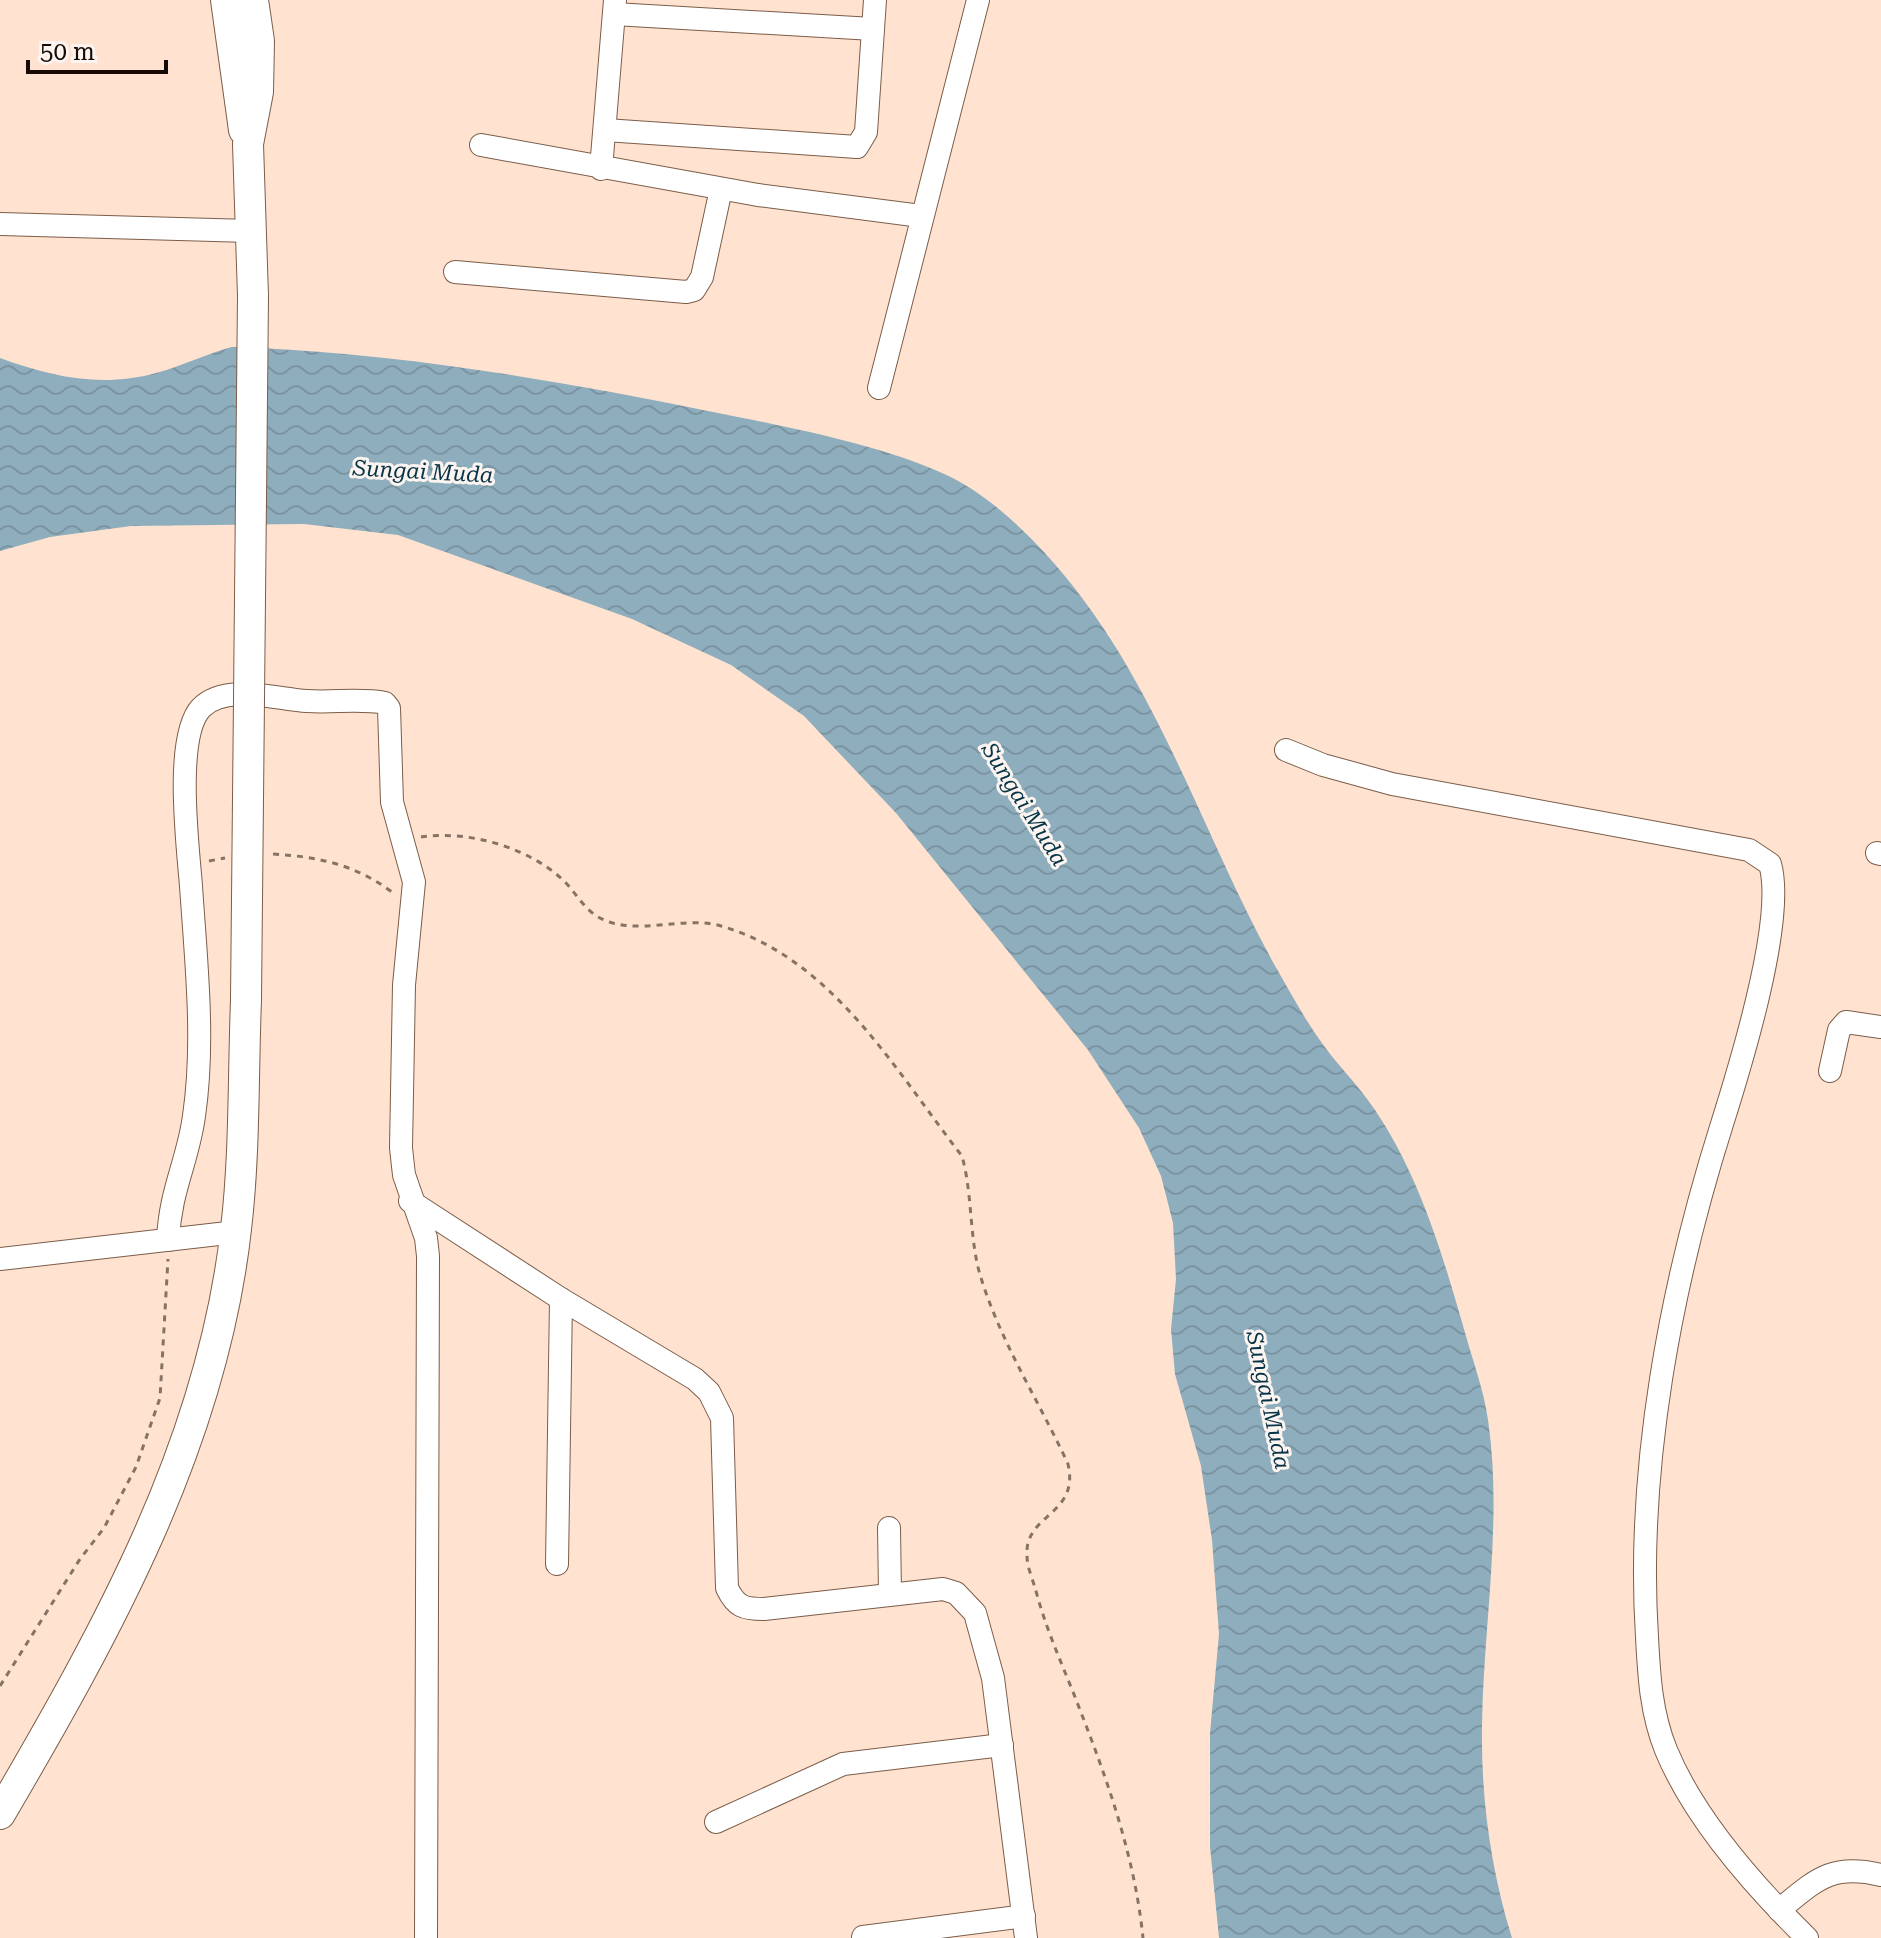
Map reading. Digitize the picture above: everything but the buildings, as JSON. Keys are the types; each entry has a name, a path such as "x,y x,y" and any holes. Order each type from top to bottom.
{"main road":[{"path":"226,0 239,114 248,144"},
{"path":"0,1814 116,1605 179,1467 205,1384 236,1232 243,1145 246,1000 253,296 248,144 258,92 259,41 253,0"}],"street":[{"path":"605,130 857,147 866,132 875,0"},
{"path":"879,388 978,0"},
{"path":"601,169 615,7 873,29"},
{"path":"481,145 721,189 921,216"},
{"path":"455,272 686,292 694,290 702,277 721,189"},
{"path":"0,224 250,231"},
{"path":"168,1240 172,1193 192,1128 197,1095 196,961 184,801 190,727 201,708 211,700 237,695 385,703 389,708 392,802 411,861 413,911 404,985 401,1148 410,1201 426,1238 428,1256 426,1938"},
{"path":"1286,750 1323,765 1392,784 1749,850 1770,864 1773,896 1769,937 1747,1045 1698,1203 1671,1320 1645,1543 1645,1609 1650,1690 1666,1751 1687,1793 1779,1910 1807,1938"},
{"path":"1830,1071 1839,1030 1846,1022 1881,1027"},
{"path":"410,1201 561,1299 695,1379 717,1404 722,1418 727,1588 733,1601 744,1609 764,1609 943,1589 956,1593 975,1613 993,1678 1025,1927 863,1937"},
{"path":"0,1259 236,1232"},
{"path":"557,1564 561,1299"},
{"path":"889,1528 890,1593"},
{"path":"716,1822 843,1764 1002,1745"},
{"path":"1779,1910 1820,1877 1833,1871 1850,1870 1881,1875"}],"path":[{"path":"404,846 421,837 441,834 488,842 517,852 547,868 603,920 720,925 791,960 839,996 962,1156 970,1183 980,1274 988,1299 1013,1362 1068,1464 1072,1482 1062,1504 1038,1525 1028,1541 1026,1558 1048,1637 1111,1792 1132,1869 1143,1938"},
{"path":"263,854 318,857 341,863 380,883 413,911"},
{"path":"190,864 232,856"},
{"path":"0,1686 72,1571 104,1528 136,1467 160,1398 164,1370 168,1240"}],"water":[{"name":"Sungai Muda","path":"232,347 353,355 474,369 769,423 889,453 942,473 984,497 1033,540 1082,598 1116,647 1145,698 1274,964 1311,1027 1368,1100 1391,1136 1417,1189 1447,1272 1484,1397 1492,1458 1493,1535 1482,1755 1493,1861 1512,1938 1219,1938 1210,1847 1210,1733 1219,1634 1212,1540 1201,1466 1175,1374 1171,1329 1176,1279 1173,1223 1161,1176 1139,1128 1088,1050 896,813 804,716 731,665 632,619 398,535 304,524 131,526 50,537 0,551 0,358 58,375 116,380 156,373"}]}
